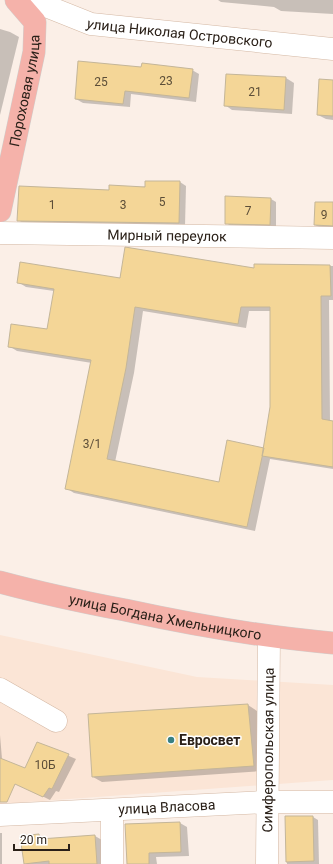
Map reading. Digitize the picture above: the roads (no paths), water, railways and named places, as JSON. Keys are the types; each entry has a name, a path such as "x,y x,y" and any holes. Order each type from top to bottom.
{"main road":[{"name":"Пороховая улица","path":"1,198 34,52 35,22 28,0"},
{"name":"улица Богдана Хмельницкого","path":"0,582 37,592 189,624 268,637 333,643"}],"street":[{"name":"улица Николая Островского","path":"28,0 91,24 333,49"},
{"name":"Мирный переулок","path":"0,233 333,238"},
{"name":"Симферопольская улица","path":"267,864 268,637"},
{"path":"0,689 56,722"},
{"name":"улица Власова","path":"0,815 267,802 333,802"},
{"path":"112,810 112,864"}],"place":[{"name":"Евросвет","path":"171,740"}]}
